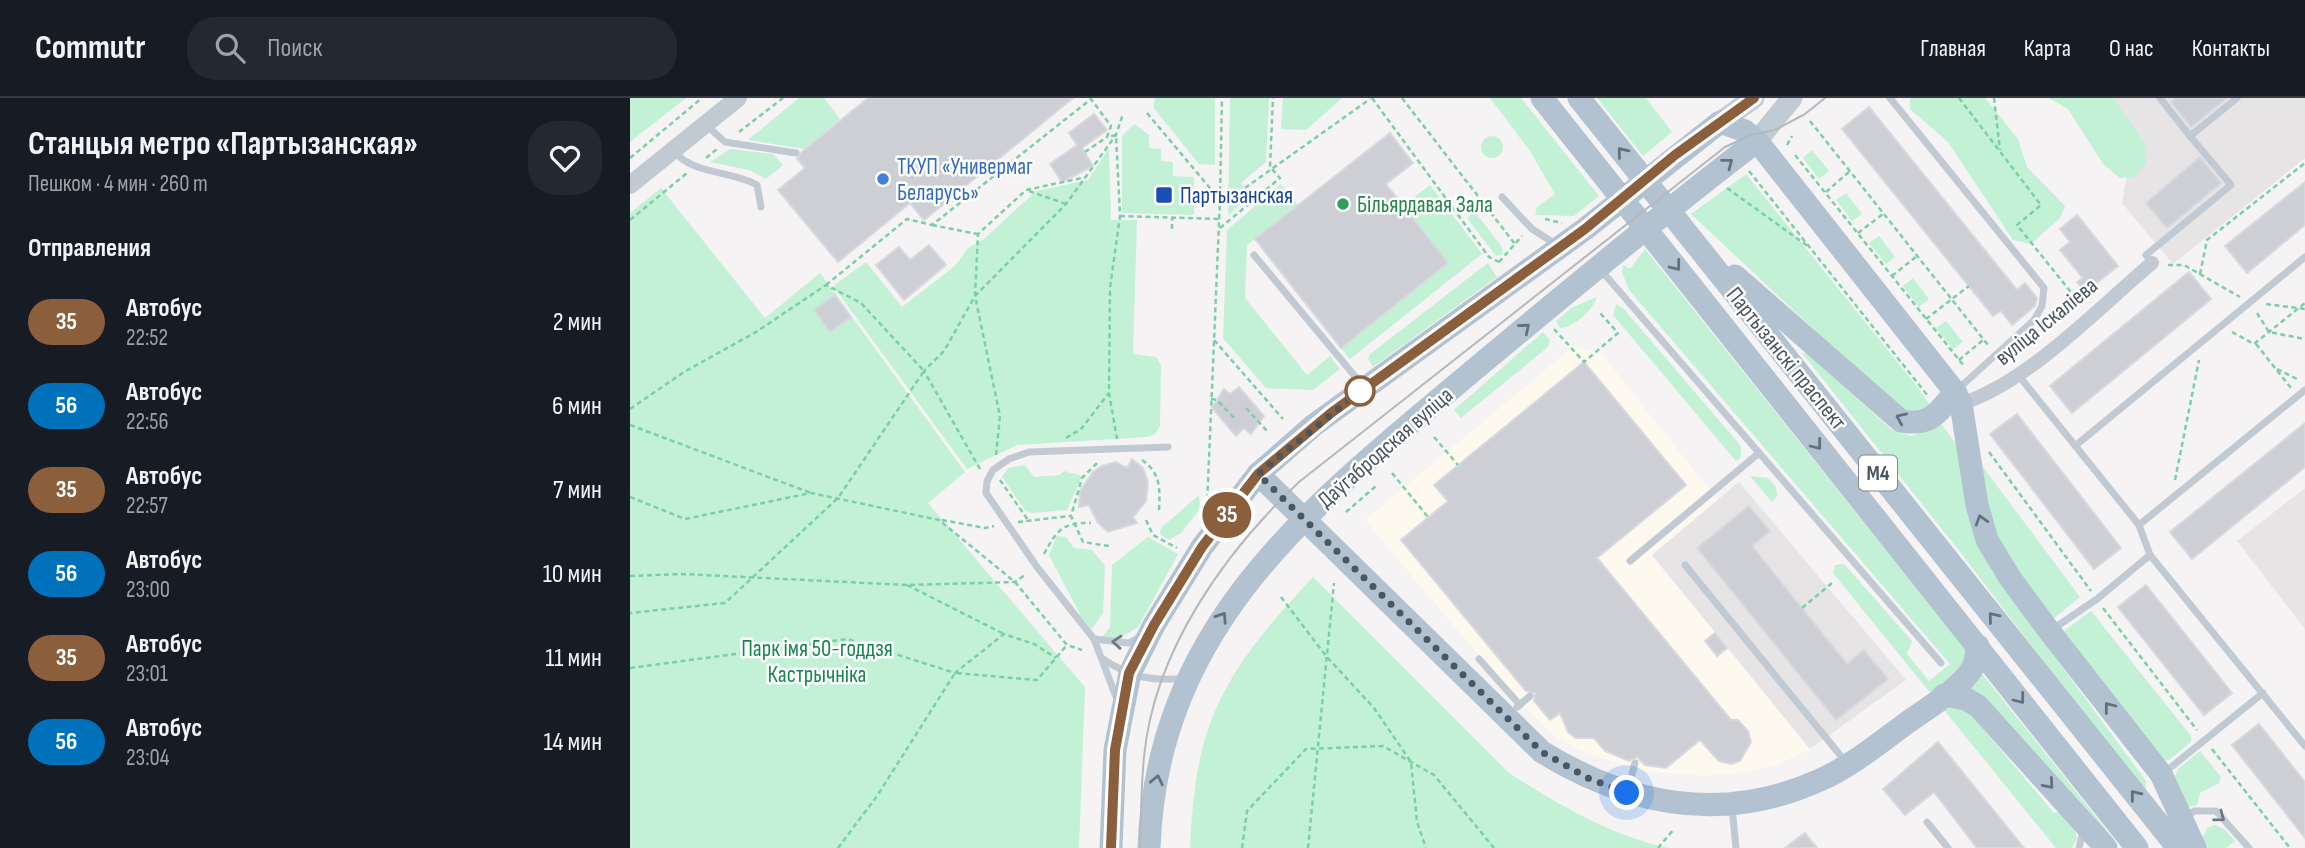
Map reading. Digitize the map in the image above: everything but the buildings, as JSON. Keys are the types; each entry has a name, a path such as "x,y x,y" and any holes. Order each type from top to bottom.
{"main road":[{"name":"Партызанскі праспект","path":"1542,98 2137,848"},
{"name":"Партызанскі праспект","path":"1579,98 2178,848"},
{"path":"1111,848 1115,750 1129,673 1168,601 1202,547 1258,474 1364,388 1560,247 1575,226 1754,98"},
{"path":"1757,141 1792,98"},
{"path":"1720,122 1745,131 1757,141 1958,398 1977,505 1987,540 2010,578 2050,632 2161,774 2195,848"},
{"name":"Даўгабродская вуліца","path":"1149,848 1157,778 1189,677 1238,593 1303,518 1602,262 1709,184 1757,141"},
{"path":"1688,235 1901,421 1919,424 1931,419 1958,398"},
{"path":"1560,247 1602,262"},
{"path":"1258,474 1512,712 1542,752 1563,765 1627,793 1677,803 1731,806 1763,801 1796,789 1847,765 1944,695 1973,666 1978,646"},
{"path":"1944,695 1966,699 1978,706 2106,848"}],"street":[{"path":"630,184 738,98"},
{"name":"вуліца Іскаліева","path":"1958,398 1984,397 2019,376 2152,263"}],"lane":[{"path":"1891,98 2044,288 2042,306 2034,320 1972,376 1958,398"},
{"path":"2152,263 2146,255 2231,185 2160,98"},
{"path":"2190,136 2237,98"},
{"path":"705,125 725,142 796,153"},
{"path":"674,150 683,162 746,179 757,185 761,207"},
{"path":"1502,197 1532,229 1560,247"},
{"path":"1254,255 1364,388"},
{"path":"2075,446 2305,257"},
{"path":"1602,262 1759,453 1941,663"},
{"path":"2019,376 2139,525 2150,555 2305,746"},
{"path":"2139,525 2305,390"},
{"path":"1121,712 1094,639 1037,567 986,493 986,481 993,470 1019,455 1048,450 1168,447"},
{"path":"1630,561 1759,453"},
{"path":"2050,632 2150,555"},
{"path":"1685,565 1847,765"},
{"path":"1094,639 1116,644 1138,639 1155,612 1168,601"},
{"path":"1103,658 1129,673 1153,680 1189,677"},
{"path":"1479,659 1512,712 1530,696"},
{"path":"2161,774 2263,693"},
{"path":"1627,793 1635,763"},
{"path":"1731,806 1735,848"},
{"path":"2183,819 2194,811 2216,811 2249,848"},
{"path":"2079,848 2083,832 2081,820"},
{"path":"1927,822 1948,848"}],"path":[{"path":"630,158 702,98"},
{"path":"932,225 1091,98 1111,126 1107,137"},
{"path":"1200,516 1207,506 1220,219 1222,98"},
{"path":"1219,229 1280,178 1270,167 1273,98"},
{"path":"1245,188 1270,167 1371,98 1489,257 1499,262 1505,270"},
{"path":"1402,98 1515,244"},
{"path":"1959,98 2041,205 2017,225 2078,301"},
{"path":"1994,98 2000,153"},
{"path":"1147,113 1220,200"},
{"path":"630,613 725,603 838,498 923,371 944,351 975,296 1066,204 1116,135 1124,114"},
{"path":"1810,121 1994,354"},
{"path":"1085,152 1107,137 1116,135"},
{"path":"1116,135 1119,216 1110,288 1109,393 1118,449"},
{"path":"1792,136 1787,145 1972,376"},
{"path":"2200,274 2207,240 2305,163"},
{"path":"1749,171 1933,402"},
{"path":"1825,192 1850,171"},
{"path":"1028,520 993,470 1000,416 975,296 978,234 1026,190 1086,177"},
{"path":"1709,184 1812,249"},
{"path":"1026,190 1066,204"},
{"path":"1858,233 1883,214"},
{"path":"1119,216 1220,219"},
{"path":"1172,218 1172,229"},
{"path":"630,409 684,372 756,332 826,285 907,219 978,234"},
{"path":"1545,219 1575,226"},
{"path":"1499,262 1522,236"},
{"path":"1892,276 1917,256"},
{"path":"2152,263 2184,265 2249,302 2305,309"},
{"path":"826,285 861,303 923,371 986,481"},
{"path":"1926,319 1969,286"},
{"path":"2047,313 2054,321 2078,301 2103,289"},
{"path":"2249,302 2269,332 2305,339"},
{"path":"2255,343 2305,303"},
{"path":"1553,328 1584,362 1618,333 1600,313"},
{"path":"2220,326 2255,343 2298,396"},
{"path":"1214,340 1283,419"},
{"path":"1958,360 1983,340"},
{"path":"2171,497 2203,340"},
{"path":"2275,368 2305,383"},
{"path":"1048,450 1082,429 1109,393"},
{"path":"1211,398 1217,400 1234,418"},
{"path":"1246,408 1267,431"},
{"path":"630,425 811,493 939,520 1015,582 1067,645 1082,650"},
{"path":"1434,437 1458,465"},
{"path":"1982,442 2096,599 2290,848"},
{"path":"1138,457 1153,467 1160,485 1159,510"},
{"path":"1103,458 1082,478 1071,516 1083,542 1109,546"},
{"path":"1392,472 1428,517"},
{"path":"1346,512 1376,486"},
{"path":"630,497 685,519 811,493"},
{"path":"1146,520 1153,535 1176,550 1180,543"},
{"path":"630,576 682,574 907,585 1015,582 1037,567 1055,533 1073,523 1091,523"},
{"path":"1308,848 1334,583"},
{"path":"1802,608 1832,583"},
{"path":"907,585 1004,634 1034,644 1056,657"},
{"path":"1281,597 1326,656 1374,708 1411,762 1417,822 1426,848"},
{"path":"838,848 877,796 955,673 1004,634"},
{"path":"630,668 848,639 955,673 1037,680 1067,645"},
{"path":"1242,848 1247,811 1306,749 1382,746 1434,775 1494,848"},
{"path":"1658,848 1674,829"}],"shaded area":[{"path":"2081,98 2305,98 2305,158 2173,264 2122,203 2130,157"},
{"path":"1574,346 1601,353 1718,500 1653,555 1810,749 1779,764 1741,773 1706,776 1640,771 1580,750 1553,735 1513,696 1365,520"},
{"path":"1739,482 1906,680 1810,749 1652,555"},
{"path":"2305,488 2305,629 2237,541"}],"green space":[{"path":"630,98 686,98 630,142"},
{"path":"799,98 824,98 840,119 805,149 748,140"},
{"path":"1155,98 1215,98 1215,165 1199,164 1153,107"},
{"path":"1230,98 1269,98 1266,162 1241,183 1249,196 1228,215"},
{"path":"1283,98 1342,98 1306,130 1281,129"},
{"path":"1490,98 1521,98 1599,196 1574,216 1535,215 1537,207 1555,194 1530,151"},
{"path":"1597,98 1646,98 1672,132 1643,156"},
{"path":"1910,98 1985,98 2018,139 2027,167 2065,206 2060,218 2031,244 2013,240 1948,142 1910,109"},
{"path":"2049,98 2113,98 2145,143 2146,163 2135,177 2120,178 2103,164 2068,109"},
{"path":"1134,124 1149,135 1149,148 1161,149 1161,161 1173,162 1173,176 1194,177 1194,215 1122,213 1122,136"},
{"path":"1492,136 1500,139 1503,147 1500,155 1492,158 1484,155 1481,147 1484,139"},
{"path":"1109,148 1111,220 1137,220 1133,354 1156,357 1161,365 1160,426 1155,434 1147,437 1017,445 967,469 833,286 866,262 902,307 955,266 968,248 984,239 1036,191 1088,180"},
{"path":"730,149 773,154 783,165 766,179 749,170 710,162"},
{"path":"1812,150 1829,171 1819,179 1803,158"},
{"path":"1746,174 1915,384 1930,405 1926,410 1910,413 1890,401 1691,214"},
{"path":"1281,184 1298,205 1247,245 1245,298 1307,375 1330,356 1340,369 1313,390 1266,388 1223,338 1227,230"},
{"path":"1430,185 1482,254 1350,359 1341,348 1448,263 1403,206"},
{"name":"Парк імя 50-годдзя Кастрычніка","path":"661,188 765,318 820,273 965,472 928,503 1085,687 1079,848 630,848 630,213"},
{"path":"1846,193 1862,214 1852,221 1836,200"},
{"path":"1475,212 1502,247 1503,255 1496,256 1467,218"},
{"path":"1879,236 1895,257 1886,264 1869,243"},
{"path":"1645,249 1964,648 1970,661 1932,695 1833,573 1835,565 1844,564 1912,641 1907,654 1929,681 1950,664 1629,290 1622,272 1623,265 1630,269"},
{"path":"1488,263 1497,277 1373,367 1368,359 1370,354"},
{"path":"1913,278 1929,299 1919,307 1903,286"},
{"path":"1597,297 1582,317 1560,328 1556,321 1573,307"},
{"path":"1616,304 1623,308 1741,446 1741,457 1736,461 1613,315"},
{"path":"1946,321 1963,342 1953,349 1936,328"},
{"path":"1543,332 1550,340 1548,347 1461,418 1454,410"},
{"path":"1807,353 1892,430 1911,436 1942,425 1960,449 1981,549 1991,570 2146,781 2145,795 1964,557 1803,354"},
{"path":"1980,463 2080,597 2049,622 1993,535"},
{"path":"1025,465 1034,477 1059,475 1064,471 1082,476 1067,510 1032,513 1025,510 1002,477 1008,468"},
{"path":"1750,476 1768,478 1776,487 1777,496 1772,502"},
{"path":"1199,495 1200,509 1181,533 1169,540 1160,534 1161,528"},
{"path":"1057,536 1066,537 1074,548 1092,550 1105,566 1103,613 1092,629 1082,618 1049,555"},
{"path":"1148,537 1178,554 1138,627 1118,639 1102,637 1110,627 1112,565"},
{"path":"1313,577 1509,773 1606,828 1669,848 1190,848 1198,767 1220,700 1255,644"},
{"path":"2091,611 2191,736 2191,742 2169,760 2161,760 2059,635"},
{"path":"1979,670 2114,839 1961,690"},
{"path":"1959,706 1967,710 2054,813 2062,811 2075,830 2077,839 2072,848 2056,848 1944,710"},
{"path":"2200,751 2221,777 2219,783 2200,793 2197,805 2184,808 2173,780 2179,768"},
{"path":"2215,825 2224,829 2235,841 2226,848 2207,848 2202,839 2207,828"}],"tram line":[{"path":"1140,848 1144,757 1150,718 1162,679 1197,606 1220,572 1271,510 1299,482 1725,147 1751,135 1775,130 1805,114 1825,98"}],"bus line":[{"name":"35","path":"1111,848 1115,750 1129,673 1182,577 1258,474 1287,447 1331,413 1585,229 1675,155 1754,98"}],"place":[{"name":"ТКУП «Универмаг Беларусь»","path":"883,179"},
{"name":"Партызанская","path":"1164,195"},
{"name":"Більярдавая Зала","path":"1343,204"}],"route":[{"path":"1360,391 1364,388 1314,425 1258,474 1520,734 1563,765 1627,793"}]}
